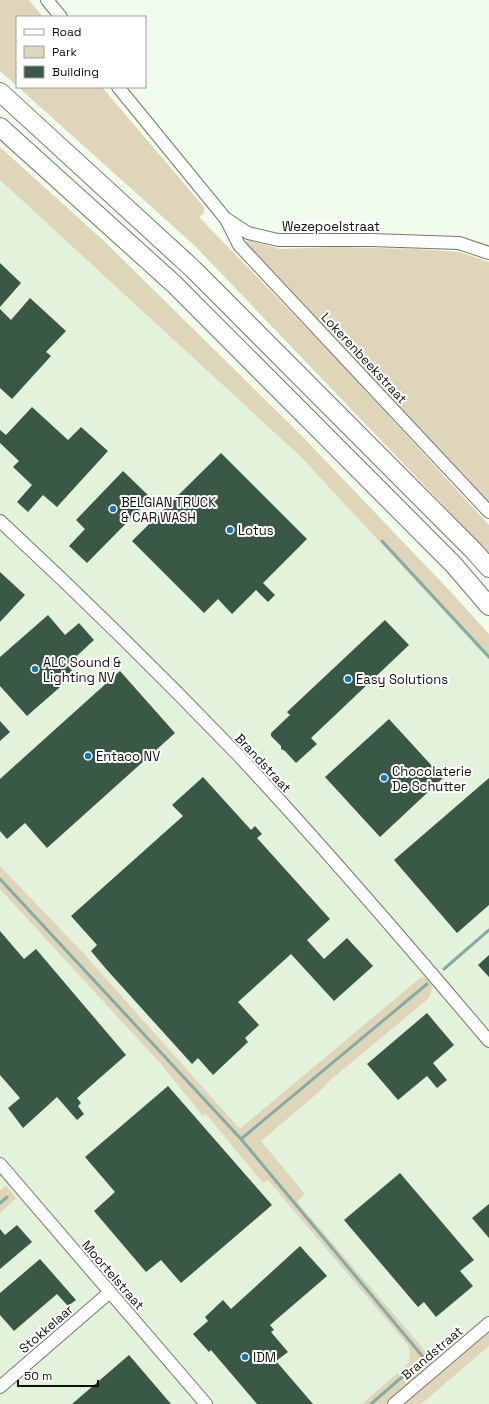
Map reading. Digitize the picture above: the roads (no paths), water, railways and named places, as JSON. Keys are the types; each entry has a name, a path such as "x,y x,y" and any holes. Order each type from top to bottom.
{"highway":[{"path":"0,92 193,268 474,551 489,568"},
{"path":"0,127 174,284 453,564 489,606"}],"street":[{"path":"47,0 60,16"},
{"name":"Wezepoelstraat","path":"119,88 225,218 248,233 278,240 371,240 459,243 489,253"},
{"name":"Lokerenbeekstraat","path":"225,218 239,245 489,512"},
{"name":"Brandstraat","path":"0,521 62,579 238,755 322,847 489,1041"},
{"name":"Moortelstraat","path":"0,1164 206,1404"},
{"name":"Stokkelaar","path":"0,1387 110,1292"},
{"name":"Brandstraat","path":"394,1404 489,1324"}],"waterway":[{"path":"382,541 489,657"},
{"path":"0,879 241,1139 424,1358 371,1404"},
{"path":"444,969 489,930"},
{"path":"241,1139 427,984"},
{"path":"0,1203 7,1197"}],"place":[{"name":"BELGIAN TRUCK & CAR WASH","path":"113,509"},
{"name":"Lotus","path":"230,530"},
{"name":"ALC Sound & Lighting NV","path":"35,669"},
{"name":"Easy Solutions","path":"348,679"},
{"name":"Entaco NV","path":"88,756"},
{"name":"Chocolaterie De Schutter","path":"384,778"},
{"name":"IDM","path":"245,1357"}]}
